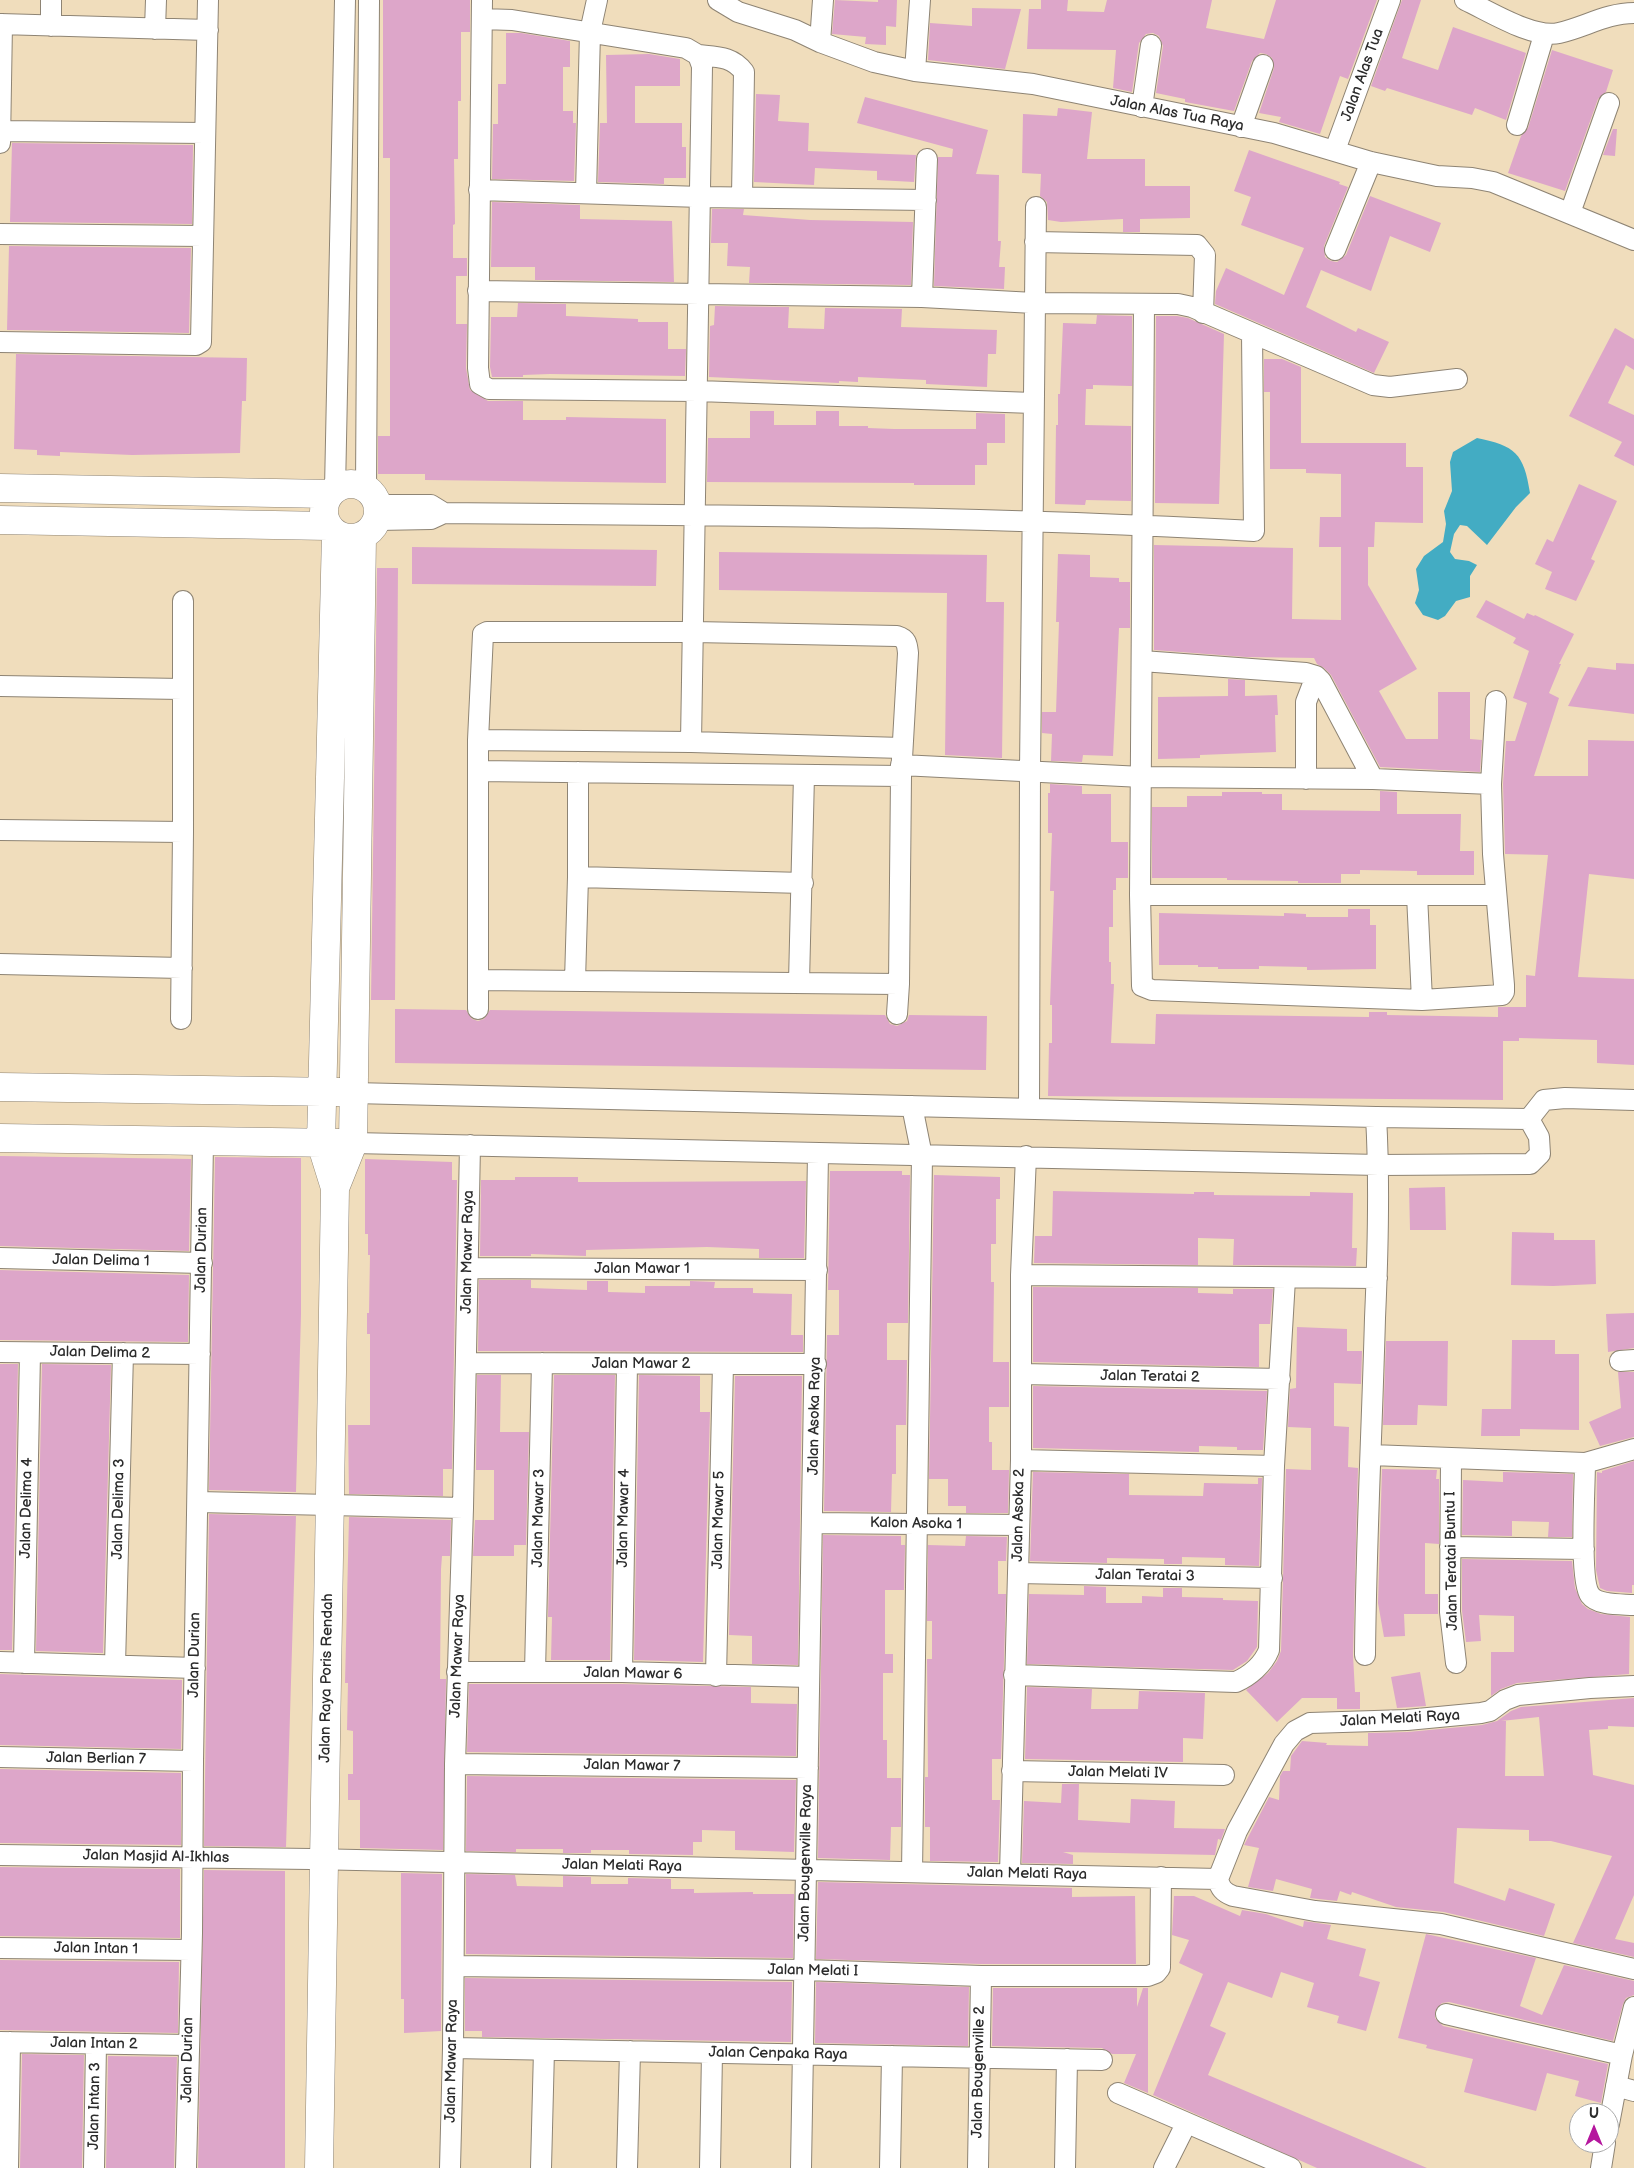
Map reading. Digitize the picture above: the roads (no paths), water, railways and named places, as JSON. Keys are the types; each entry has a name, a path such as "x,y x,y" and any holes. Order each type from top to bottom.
{"street":[{"path":"51,0 51,26"},
{"path":"155,29 156,0"},
{"path":"0,342 198,345 201,340 208,0"},
{"path":"344,0 333,492 324,510 358,518"},
{"path":"353,1143 358,518 369,0"},
{"path":"586,193 590,32 597,0"},
{"name":"Jalan Alas Tua Raya","path":"718,0 738,12 795,30 820,42 874,62 915,71 1033,84 1274,133 1371,162 1436,176 1472,178 1493,182 1634,240"},
{"path":"820,42 823,0"},
{"path":"915,71 920,0"},
{"name":"Jalan Alas Tua","path":"1335,150 1390,0"},
{"path":"1465,0 1530,30 1544,34 1558,34 1612,15 1634,13"},
{"path":"742,196 744,72 738,64 725,57 698,56 686,48 512,20 482,10 478,290 478,376 480,384 490,389 698,392 1033,403"},
{"path":"0,143 1,24 208,30"},
{"path":"1517,125 1544,34"},
{"path":"1142,107 1151,45"},
{"path":"692,742 701,197 702,66 698,56"},
{"path":"1241,127 1263,65"},
{"path":"1570,213 1609,103"},
{"path":"0,131 206,133"},
{"path":"922,297 927,159"},
{"path":"1335,250 1371,162"},
{"path":"479,190 701,197 742,196 926,200"},
{"path":"1029,1108 1030,770 1036,206"},
{"path":"0,234 203,236"},
{"path":"1035,242 1197,245 1204,255 1203,313"},
{"path":"478,290 922,297 1034,303 1178,304 1373,385 1398,387 1457,379"},
{"path":"1144,304 1140,895 1142,986 1146,988 1422,1000 1497,996 1504,992 1496,895 1491,784 1496,701"},
{"path":"0,520 358,518 431,505 444,513 1032,521 1254,531 1252,334"},
{"path":"0,488 333,492 350,485 358,518"},
{"name":"Jalan Raya Poris Rendah","path":"319,2168 317,1859 331,1506 335,1188 321,1144 322,1092 358,518"},
{"path":"181,1019 184,832 183,600"},
{"path":"478,1009 478,740 482,637 484,632 694,632 903,638 906,642 908,653 901,763 899,984 897,1014"},
{"path":"1142,661 1306,673 1316,676 1331,698 1373,779"},
{"path":"1306,779 1306,702 1316,676"},
{"path":"0,686 182,688"},
{"path":"478,740 692,742 901,763 1142,777 1373,779 1491,784"},
{"path":"478,771 804,775 901,763"},
{"path":"575,980 578,877 578,772"},
{"path":"799,982 803,883 804,775"},
{"path":"0,830 184,832"},
{"path":"578,877 803,883"},
{"path":"1140,895 1496,895"},
{"path":"1417,895 1422,1000"},
{"path":"0,964 182,968"},
{"path":"478,980 899,984"},
{"path":"0,1087 322,1092 1529,1119"},
{"path":"1529,1119 1544,1100 1565,1098 1634,1100"},
{"path":"912,1106 922,1156 912,1872"},
{"path":"1365,1655 1366,1557 1377,1278 1379,1166 1376,1117"},
{"path":"0,1138 470,1145 922,1156 1026,1156 1379,1166 1530,1164 1540,1154 1539,1137 1529,1119"},
{"name":"Jalan Durian","path":"186,2168 203,1142"},
{"name":"Jalan Raya Poris Rendah","path":"335,1188 353,1143"},
{"name":"Jalan Mawar Raya","path":"450,2168 453,2048 455,1764 464,1508 470,1145"},
{"name":"Jalan Asoka Raya","path":"809,1677 814,1523 818,1154"},
{"name":"Jalan Asoka 2","path":"1010,1874 1019,1525 1021,1275 1026,1156"},
{"name":"Jalan Delima 1","path":"0,1258 202,1263"},
{"name":"Jalan Mawar 1","path":"468,1268 817,1270"},
{"path":"1021,1275 1285,1279 1377,1278"},
{"path":"1014,1675 1236,1682 1252,1672 1266,1657 1269,1650 1274,1466 1285,1279"},
{"name":"Jalan Delima 2","path":"0,1352 200,1354"},
{"name":"Jalan Delima 4","path":"24,1663 30,1353"},
{"name":"Jalan Delima 3","path":"115,1665 122,1353"},
{"name":"Jalan Mawar 2","path":"466,1363 816,1364"},
{"name":"Jalan Mawar 3","path":"535,1672 542,1363"},
{"name":"Jalan Mawar 4","path":"622,1672 627,1364"},
{"name":"Jalan Mawar 5","path":"716,1676 723,1364"},
{"name":"Jalan Teratai 2","path":"1021,1374 1280,1379"},
{"path":"1371,1455 1585,1462 1634,1449"},
{"name":"Jalan Teratai Buntu I","path":"1451,1459 1450,1612 1456,1663"},
{"path":"1020,1460 1274,1466"},
{"path":"1585,1462 1584,1549 1586,1585 1590,1596 1602,1602 1634,1605"},
{"path":"198,1502 464,1508"},
{"name":"Kalon Asoka 1","path":"814,1523 1019,1525"},
{"path":"1450,1547 1584,1549"},
{"name":"Jalan Teratai 3","path":"1018,1573 1272,1578"},
{"path":"0,1662 195,1668"},
{"name":"Jalan Mawar 6","path":"457,1672 622,1672 809,1677"},
{"name":"Jalan Bougenville Raya","path":"801,2168 809,1677"},
{"name":"Jalan Melati Raya","path":"317,1859 1218,1878 1237,1831 1284,1744 1295,1731 1310,1723 1407,1720 1473,1714 1490,1711 1506,1700 1518,1695 1634,1686"},
{"name":"Jalan Berlian 7","path":"0,1757 193,1761"},
{"name":"Jalan Mawar 7","path":"455,1764 808,1768"},
{"name":"Jalan Melati IV","path":"1012,1771 1224,1775"},
{"name":"Jalan Masjid Al-Ikhlas","path":"0,1855 317,1859"},
{"name":"Jalan Melati I","path":"454,1966 805,1970 981,1976 1148,1976 1156,1973 1160,1968 1160,1877"},
{"path":"1218,1878 1220,1887 1225,1893 1233,1896 1315,1911 1441,1924 1634,1969"},
{"name":"Jalan Intan 1","path":"0,1948 191,1950"},
{"name":"Jalan Bougenville 2","path":"978,2168 981,1976"},
{"path":"1619,2103 1625,2089 1622,2055 1634,2008"},
{"path":"1446,2014 1622,2055"},
{"path":"5,2042 8,2168"},
{"name":"Jalan Intan 2","path":"5,2042 188,2046"},
{"name":"Jalan Intan 3","path":"94,2168 96,2044"},
{"name":"Jalan Cenpaka Raya","path":"453,2048 1102,2060"},
{"path":"541,2168 544,2050"},
{"path":"627,2168 630,2051"},
{"path":"710,2168 712,2053"},
{"path":"890,2168 892,2056"},
{"path":"1065,2168 1067,2059"},
{"path":"1118,2093 1291,2168"},
{"path":"1164,2168 1186,2124"},
{"path":"1600,2168 1603,2153"}],"water":[{"path":"1477,438 1500,444 1516,454 1525,469 1530,493 1516,507 1487,545 1467,526 1460,525 1454,534 1450,552 1455,559 1469,561 1477,565 1470,576 1470,597 1456,601 1445,616 1438,620 1423,615 1415,603 1419,590 1416,569 1424,556 1443,542 1446,524 1444,511 1452,491 1450,462 1453,452"}]}
